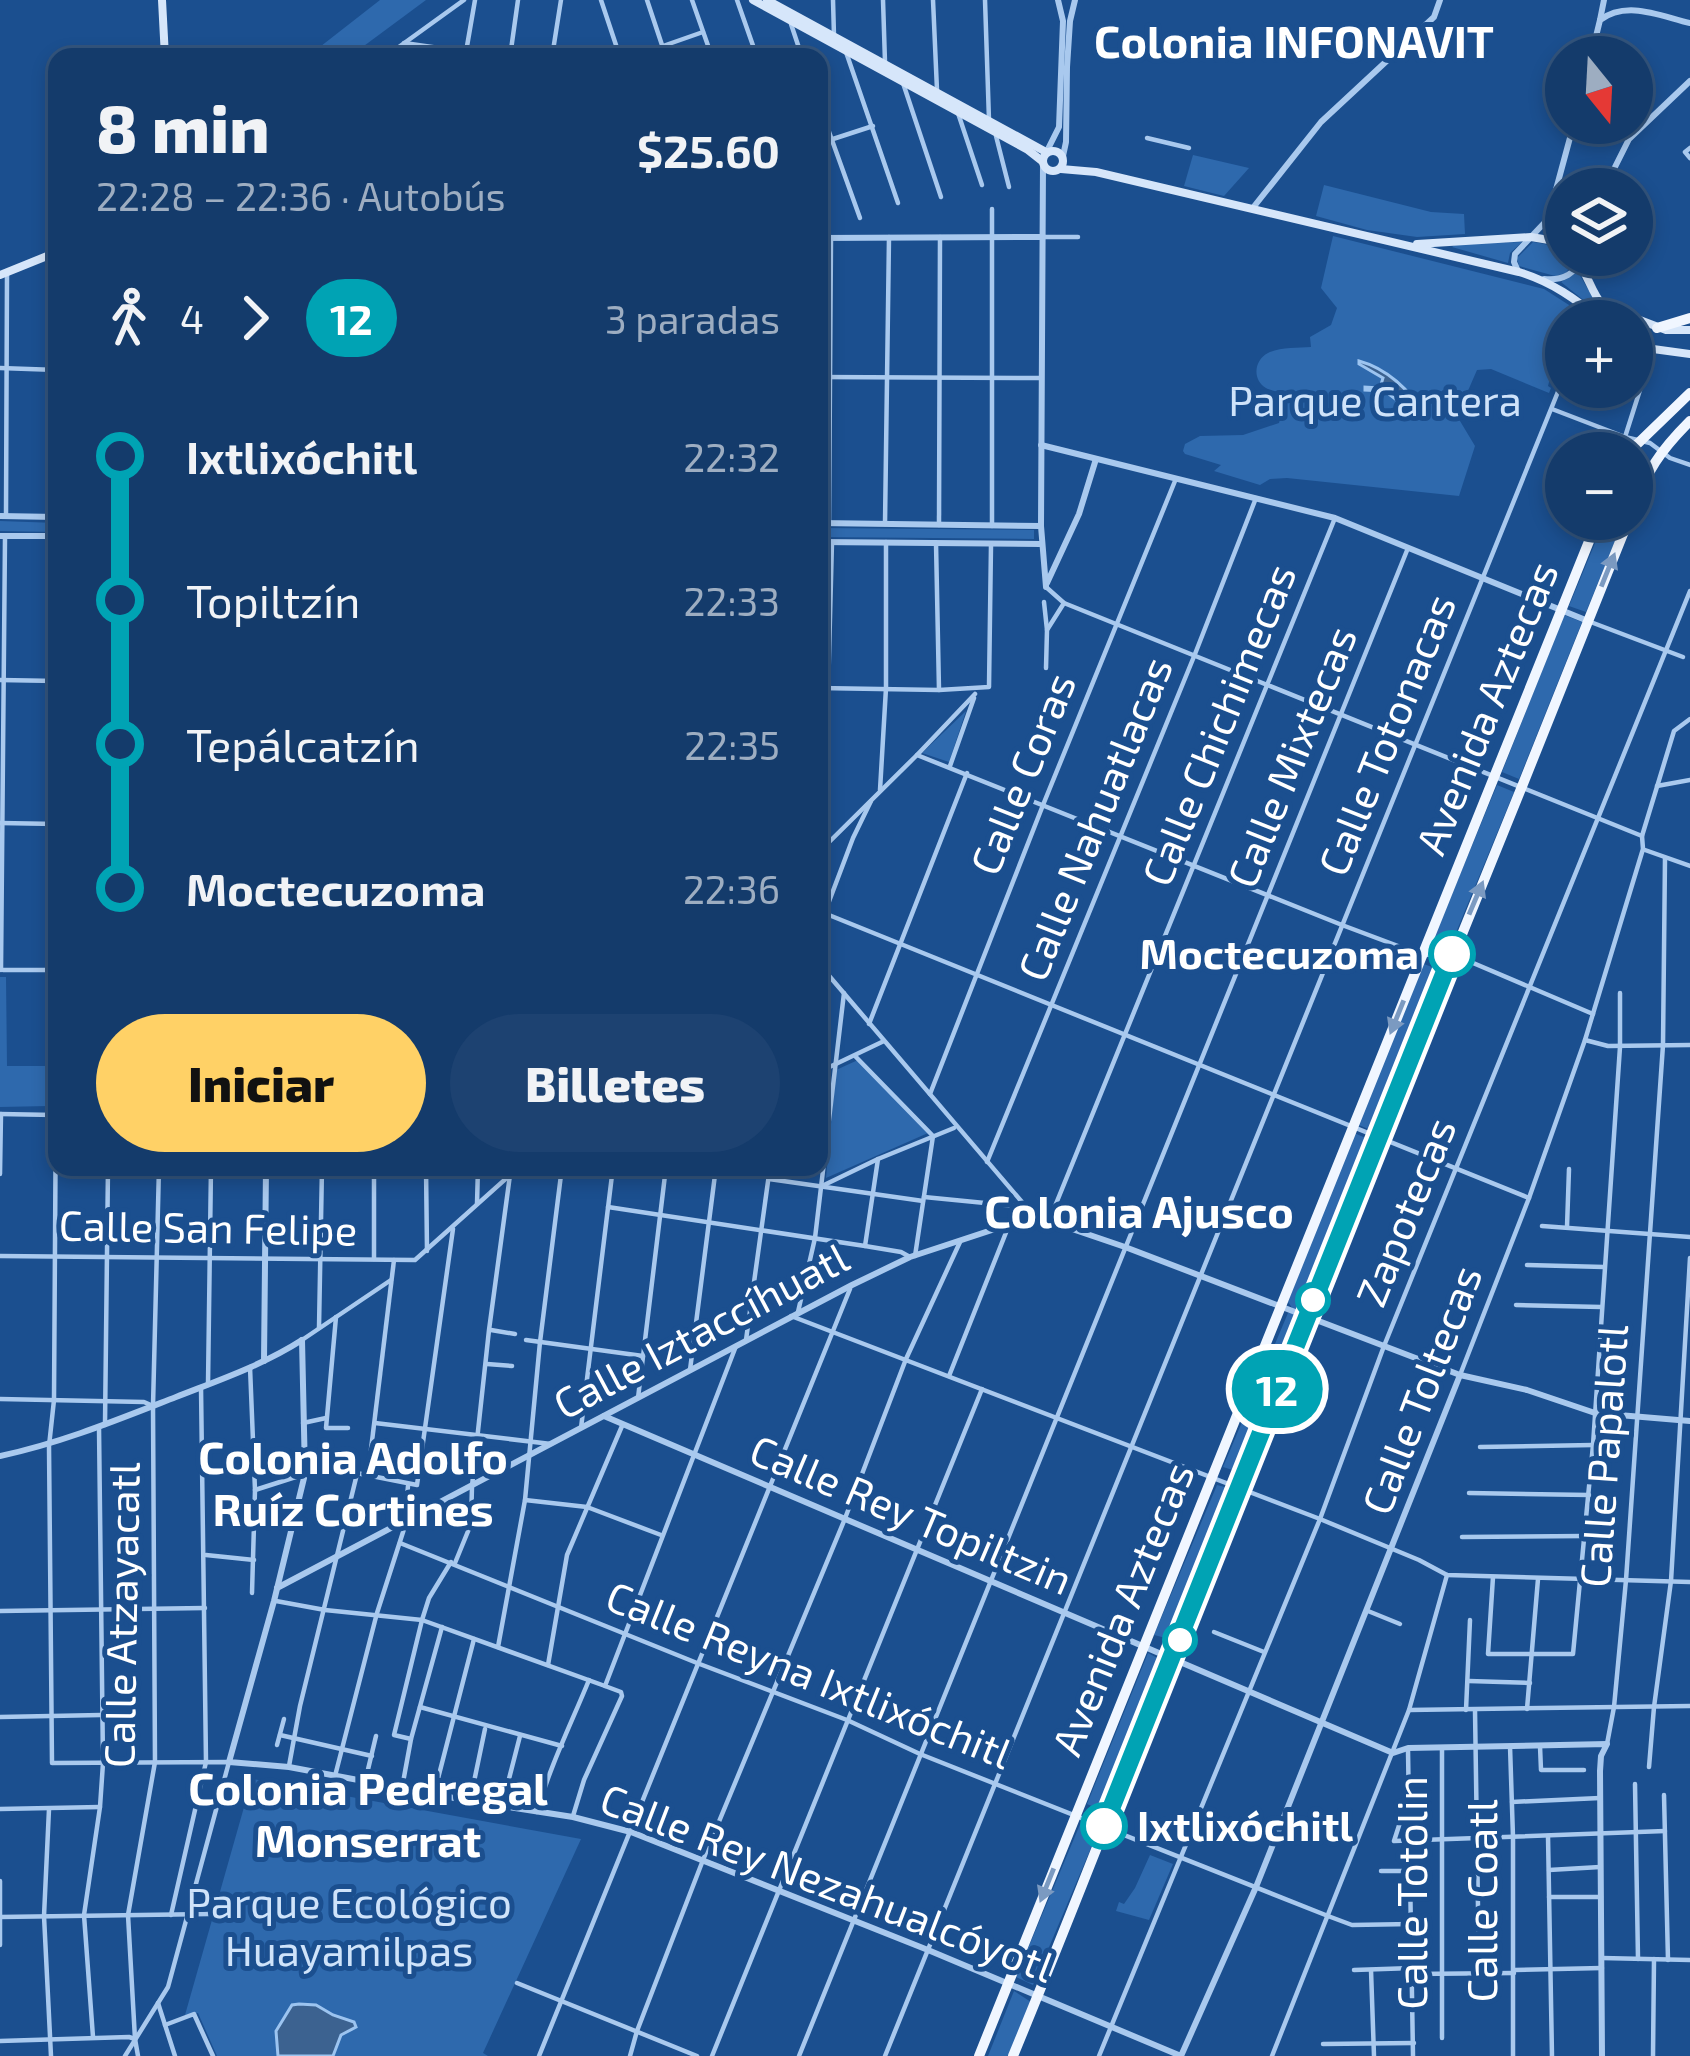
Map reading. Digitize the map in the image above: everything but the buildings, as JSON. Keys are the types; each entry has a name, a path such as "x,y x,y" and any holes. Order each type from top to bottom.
{"main road":[{"path":"162,0 165,48"},
{"path":"753,0 779,7"},
{"path":"767,0 1028,150 1044,157 1064,157 1091,170"},
{"path":"960,110 989,122 1059,169 1091,170 1519,272 1544,279 1569,300"},
{"path":"1059,169 1064,157"},
{"path":"1404,245 1545,239"},
{"path":"4,275 48,256"},
{"path":"1586,276 1603,306 1657,328 1690,330"},
{"path":"1657,328 1690,318"},
{"path":"1653,349 1690,354"},
{"path":"1649,432 1690,393"},
{"path":"1653,465 1690,422"},
{"name":"Avenida Aztecas","path":"979,2056 1590,540"},
{"name":"Avenida Aztecas","path":"1013,2056 1621,540"}],"street":[{"path":"397,48 464,0"},
{"path":"467,48 475,0"},
{"path":"511,48 518,0"},
{"path":"553,48 561,0"},
{"path":"601,0 617,48"},
{"path":"646,0 662,46 703,32"},
{"path":"692,0 709,48"},
{"path":"736,0 754,48"},
{"path":"833,0 838,43 873,126 898,203"},
{"path":"883,0 885,70"},
{"path":"933,0 937,98"},
{"path":"985,0 989,122 1009,187"},
{"path":"1058,0 1066,5 1075,1"},
{"path":"1058,0 1063,22 1059,127 1044,157 1041,544 1046,586 1064,603 1642,836"},
{"path":"1252,208 1321,122 1434,16 1440,0"},
{"path":"1596,36 1604,0"},
{"path":"1064,157 1075,1"},
{"path":"1600,20 1625,4 1690,23"},
{"path":"791,17 800,48"},
{"path":"404,43 438,48"},
{"path":"904,80 941,197"},
{"path":"1614,168 1628,139 1690,81"},
{"path":"960,110 982,185"},
{"path":"832,140 873,126"},
{"path":"828,130 860,218"},
{"path":"1147,138 1189,148"},
{"path":"1690,148 1685,152 1690,158"},
{"path":"1044,189 1059,169"},
{"path":"992,209 992,526"},
{"path":"1519,272 1514,257 1545,223"},
{"path":"828,237 1078,237"},
{"path":"885,524 889,237"},
{"path":"939,525 940,237"},
{"path":"831,238 829,523 1041,526"},
{"path":"1450,255 1448,246 1456,241"},
{"path":"4,275 3,516 48,517"},
{"path":"1544,279 1564,276"},
{"path":"3,368 48,370"},
{"path":"828,377 1042,378"},
{"path":"1552,408 1612,432"},
{"name":"Calle Totonacas","path":"885,2056 1552,408"},
{"path":"1042,445 1336,518 1683,657"},
{"path":"1653,446 1690,465"},
{"path":"1046,586 1079,514 1096,459"},
{"name":"Calle Coras","path":"930,1094 1176,479"},
{"name":"Calle Nahuatlacas","path":"987,1162 1256,498"},
{"name":"Calle Chichimecas","path":"1049,1221 1336,518"},
{"path":"48,536 3,536 1,970 48,970"},
{"path":"828,542 1041,544"},
{"path":"828,724 832,542"},
{"path":"880,790 886,542"},
{"path":"936,543 939,690"},
{"path":"830,688 976,692 989,687 991,544"},
{"name":"Calle Mixtecas","path":"799,2056 1408,548"},
{"name":"Zapotecas","path":"1100,2056 1690,591"},
{"path":"1044,602 1046,668"},
{"path":"1047,630 1064,603"},
{"path":"2,680 48,681"},
{"path":"828,843 976,692"},
{"path":"950,766 976,692"},
{"name":"Calle Toltecas","path":"1181,2056 1323,1723 1529,1198 1586,1040 1674,731 1690,719"},
{"path":"917,755 1422,956 1452,954 1593,1014"},
{"path":"869,1024 967,773"},
{"path":"1657,786 1690,780"},
{"path":"828,898 874,796"},
{"path":"2,823 48,824"},
{"path":"838,833 853,838"},
{"path":"1642,849 1690,866"},
{"name":"Calle Papalotl","path":"1602,2056 1601,1756 1614,1707 1626,1580 1663,1045 1665,858"},
{"path":"828,914 1529,1198"},
{"path":"828,974 1034,1216 1460,1375 1595,1413 1686,1421"},
{"path":"828,1126 844,993"},
{"path":"1493,1577 1488,1654 1573,1654 1593,1445 1620,993"},
{"path":"1586,1040 1620,1047 1690,1045"},
{"path":"828,1068 884,1041"},
{"path":"855,1056 933,1136"},
{"path":"0,1174 1,1114 48,1114"},
{"path":"822,1186 957,1126"},
{"path":"608,1207 912,1256 933,1136"},
{"path":"865,1246 878,1159"},
{"path":"1567,1227 1569,1169"},
{"path":"56,1176 54,1400 49,1446 52,1762 229,1762"},
{"path":"93,2037 84,1915 103,1763 102,1426 108,1176"},
{"name":"Calle Atzayacatl","path":"138,2056 128,1915 155,1762 153,1406 159,1176"},
{"path":"171,1915 206,1762 205,1386 212,1176"},
{"path":"263,1361 266,1176"},
{"path":"319,1328 322,1176"},
{"path":"374,1176 374,1259"},
{"path":"426,1176 427,1251"},
{"path":"477,1204 478,1176"},
{"path":"427,1251 509,1176"},
{"path":"411,1739 394,1735 422,1620 429,1598 471,1524 485,1364 510,1176"},
{"path":"498,1648 525,1500 561,1176"},
{"path":"581,1428 612,1176"},
{"path":"638,1398 665,1176"},
{"path":"690,1371 715,1176"},
{"path":"746,1340 769,1176"},
{"path":"823,1176 815,1238 794,1314 832,1332 1320,1519 1448,1575 1690,1582"},
{"path":"769,1179 1025,1207"},
{"name":"Calle Iztaccíhuatl","path":"277,1588 852,1285 912,1256 1034,1216"},
{"path":"949,1376 1010,1224"},
{"path":"1542,1226 1690,1237"},
{"path":"335,1776 376,1613 400,1543 426,1429 453,1228"},
{"path":"630,2056 703,1860 906,1359 960,1242"},
{"name":"Calle San Felipe","path":"0,1256 415,1260 427,1251"},
{"path":"1649,1767 1686,1421 1690,1258"},
{"path":"368,1476 394,1260"},
{"path":"1527,1265 1604,1267"},
{"path":"0,1456 49,1446 250,1367 302,1340 391,1280"},
{"path":"538,2056 852,1285"},
{"path":"1516,1305 1601,1307"},
{"path":"336,1317 326,1428 348,1428"},
{"path":"489,1330 515,1334"},
{"path":"125,2056 168,1987 274,1601 305,1474 302,1340"},
{"path":"526,1340 644,1356"},
{"path":"605,1686 736,1346"},
{"path":"485,1364 512,1366"},
{"path":"250,1367 256,1490 253,1593"},
{"path":"712,2056 982,1388"},
{"path":"0,1399 153,1406"},
{"name":"Calle Rey Topiltzin","path":"604,1416 1393,1753"},
{"path":"303,1423 326,1418"},
{"path":"375,1423 551,1444"},
{"path":"548,1665 567,1556 622,1426"},
{"path":"1480,1447 1593,1445"},
{"path":"306,1462 413,1485"},
{"path":"256,1490 305,1474"},
{"path":"289,1767 357,1474"},
{"path":"1469,1493 1589,1495"},
{"path":"525,1500 587,1507 661,1535"},
{"path":"1462,1537 1585,1536"},
{"name":"Calle Reyna Ixtlixóchitl","path":"400,1543 1328,1916 1352,1925 1412,1924"},
{"path":"205,1555 254,1560"},
{"path":"1272,2056 1409,1710 1448,1575"},
{"path":"1527,1709 1538,1579"},
{"path":"274,1601 422,1620 621,1692 573,1816"},
{"path":"0,1611 205,1608"},
{"path":"1368,1611 1400,1624"},
{"path":"1466,1710 1470,1620"},
{"path":"400,1786 442,1627"},
{"path":"1214,1632 1264,1652"},
{"path":"434,1794 474,1639"},
{"path":"537,1812 589,1680"},
{"path":"1467,1681 1530,1683"},
{"path":"1409,1710 1690,1706"},
{"path":"420,1707 562,1746"},
{"path":"1475,1710 1479,1973"},
{"path":"0,1717 101,1714"},
{"path":"277,1744 284,1719"},
{"path":"470,1801 485,1729"},
{"path":"502,1806 520,1735"},
{"path":"280,1736 372,1756"},
{"path":"365,1782 376,1736"},
{"path":"1393,1753 1408,1748 1607,1744"},
{"name":"Calle Coatl","path":"1510,1746 1513,2056"},
{"path":"1540,1746 1541,1770 1584,1770"},
{"path":"1408,1748 1413,2056"},
{"name":"Calle Totolin","path":"1442,1748 1442,2038"},
{"name":"Calle Rey Nezahualcóyotl","path":"229,1762 289,1767 573,1816 631,1832 1181,2056"},
{"path":"1635,1784 1638,1959"},
{"path":"1664,1795 1669,1960"},
{"path":"1512,1802 1600,1798"},
{"path":"1409,1805 1394,1841 1665,1831"},
{"path":"0,1809 100,1808"},
{"path":"49,1809 44,1916 51,2056"},
{"path":"1548,1836 1552,2056"},
{"path":"1549,1870 1600,1868"},
{"path":"1381,1871 1411,1870"},
{"path":"0,1881 0,1946"},
{"path":"1549,1898 1601,1897"},
{"path":"0,1917 210,1914"},
{"path":"1354,1970 1479,1973 1638,1959 1690,1960"},
{"path":"1653,2056 1654,1959"},
{"path":"1371,1970 1374,2056"},
{"path":"517,1983 697,2056"},
{"path":"158,2003 175,2056"},
{"path":"165,2025 194,2014 213,2056"},
{"path":"0,2041 135,2039"},
{"path":"1323,2044 1414,2043"}],"green space":[{"path":"380,0 426,0 361,48 319,48"},
{"path":"1193,155 1249,168 1224,196 1184,186"},
{"path":"1324,185 1431,212 1464,214 1465,234 1417,237 1316,216"},
{"name":"Parque Cantera","path":"1333,236 1544,289 1561,300 1545,300 1545,391 1491,369 1477,370 1457,416 1475,446 1459,496 1287,478 1260,485 1214,471 1221,465 1183,451 1185,444 1200,436 1243,435 1279,423 1287,393 1261,384 1258,365 1273,351 1311,347 1310,337 1331,325 1337,308 1321,288"},
{"path":"1522,242 1510,253 1508,263 1452,247 1456,244"},
{"path":"1533,242 1545,245 1545,273 1519,266 1517,258"},
{"path":"1580,276 1594,300 1583,300 1561,282"},
{"path":"0,521 48,523 48,532 0,531"},
{"path":"828,528 1034,530 1034,539 828,537"},
{"path":"1596,540 1615,540 1586,612 1569,606"},
{"path":"1564,615 1582,622 1519,779 1502,772"},
{"path":"966,711 949,762 922,753"},
{"path":"1497,785 1514,792 1450,947 1441,946 1433,940"},
{"path":"1424,964 1442,971 1376,1132 1356,1124"},
{"path":"0,977 6,977 7,1066 48,1066 48,1106 0,1107"},
{"path":"858,1060 928,1133 826,1178 836,1070"},
{"path":"1354,1133 1373,1141 1305,1308 1295,1311 1302,1315 1239,1472 1223,1467 1288,1313 1295,1312 1288,1302"},
{"path":"1217,1485 1232,1489 1174,1640 1154,1635"},
{"path":"1148,1653 1165,1662 1105,1812 1087,1804"},
{"name":"Parque Ecológico Huayamilpas","path":"252,1779 581,1839 483,2053 488,2056 217,2056 198,2013 185,2015"},
{"path":"1081,1822 1099,1829 1033,1985 1016,1977"},
{"path":"1150,1855 1173,1864 1149,1920 1116,1911 1135,1888"},
{"path":"1014,1991 1031,2002 1008,2056 988,2056"}],"shaded area":[{"path":"1359,361 1396,381 1422,415 1385,391 1365,390 1380,388 1383,378"},
{"path":"292,2005 316,2005 354,2022 356,2027 341,2035 333,2056 278,2056 276,2031"}],"bus line":[{"name":"12","path":"1104,1826 1452,954"}],"place":[{"name":"Moctecuzoma","path":"1452,954"},
{"name":"Ixtlixóchitl","path":"1104,1826"}],"district":[{"name":"Colonia INFONAVIT","path":"1294,42"},
{"name":"Colonia Ajusco","path":"1139,1212"},
{"name":"Colonia Adolfo Ruíz Cortines","path":"353,1484"},
{"name":"Colonia Pedregal Monserrat","path":"368,1815"}]}
